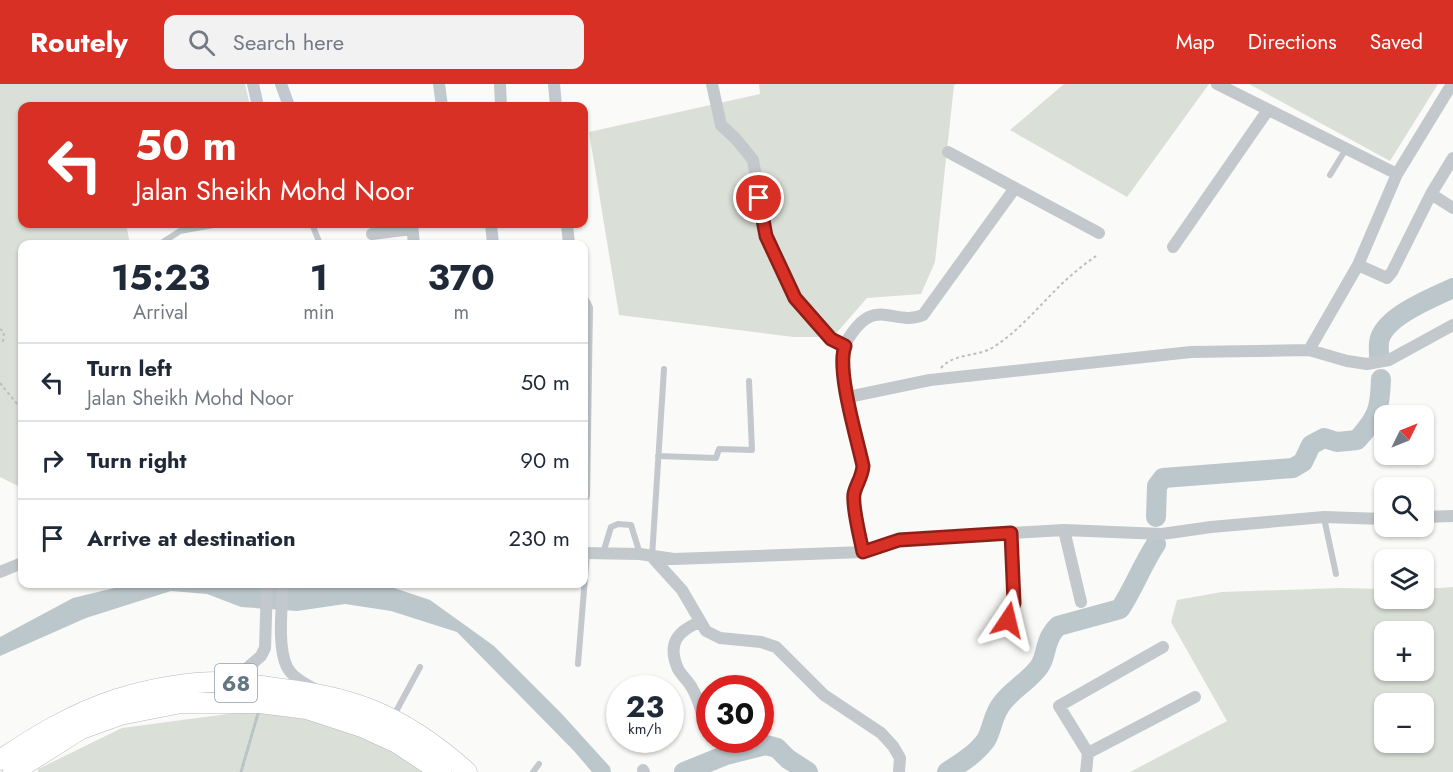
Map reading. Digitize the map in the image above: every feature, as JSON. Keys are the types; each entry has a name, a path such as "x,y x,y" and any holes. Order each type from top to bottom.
{"main road":[{"name":"68","path":"0,760 38,734 72,716 118,699 175,686 231,682 322,694 372,710 392,719 443,751 467,772"},
{"name":"68","path":"13,772 81,729 120,715 181,703 260,703 307,709 362,727 396,743 441,772"}],"street":[{"path":"253,84 257,102"},
{"path":"281,84 288,102"},
{"path":"439,84 441,102"},
{"path":"500,84 501,102"},
{"path":"554,84 556,102"},
{"path":"712,84 721,125 753,160 766,236 795,298 831,339 845,346"},
{"path":"1217,84 1397,174"},
{"path":"1309,350 1358,265 1397,174 1452,84"},
{"path":"1173,247 1268,110"},
{"path":"948,152 1098,233"},
{"path":"1358,265 1387,278 1431,194 1453,158"},
{"path":"863,552 854,498 863,466 842,359 845,346 864,320 873,315 906,320 923,315 1015,188"},
{"path":"1431,194 1453,208"},
{"path":"372,234 402,228"},
{"path":"848,397 930,380 1191,352 1309,350 1367,364 1389,360 1453,325"},
{"path":"1434,517 1453,516"},
{"path":"588,553 674,559 863,552 899,540 1064,531 1162,534 1211,527 1324,517 1374,519"},
{"path":"1064,531 1081,602"},
{"path":"1008,620 1014,603 1011,533"},
{"path":"646,556 682,590 706,631 720,638 761,642 776,647 824,695 881,733 900,758 899,772"},
{"path":"0,572 18,565"},
{"path":"231,682 261,656 265,648 267,588"},
{"path":"283,588 282,649 287,667 293,676 322,694"},
{"path":"696,699 692,688 679,670 674,652 675,639 686,628 700,622"},
{"path":"1086,772 1088,753 1059,706 1163,647"},
{"path":"1088,753 1195,697"}],"lane":[{"path":"1330,175 1346,149"},
{"path":"166,240 180,231 197,228"},
{"path":"646,556 658,456 664,369"},
{"path":"658,456 716,458 719,448 752,450 749,381"},
{"path":"1324,517 1336,574"},
{"path":"603,553 611,527 618,524 631,525 646,556"},
{"path":"578,664 583,588"},
{"path":"392,719 420,667"},
{"path":"533,772 538,765"}],"path":[{"path":"930,380 945,363 990,349 1012,333 1067,279 1096,256"},
{"path":"0,329 4,332 3,341 0,343"},
{"path":"0,383 18,405"},
{"path":"241,772 260,703"}],"shaded area":[{"path":"0,84 245,84 249,102 18,102 18,228 127,228 129,240 18,240 18,486 0,477"},
{"path":"759,84 958,84 954,85 935,262 921,294 867,298 833,337 793,337 619,315 589,132 760,94"},
{"path":"1064,84 1209,84 1127,197 1010,130"},
{"path":"1249,84 1438,84 1390,161"},
{"path":"1453,587 1453,772 1130,772 1227,721 1171,622 1177,600 1222,592 1374,589 1374,609 1434,609 1434,588"},
{"path":"114,588 394,588 430,600 494,646 561,713 610,767 611,772 592,772 457,632 391,611 345,604 297,611 241,607 207,594 171,591 86,618 0,656 0,637 73,598"},
{"path":"250,711 329,720 406,759 424,772 38,772 38,769 122,728"}],"waterway":[{"path":"1379,356 1380,338 1392,322 1412,308 1453,288"},
{"path":"1156,517 1157,486 1163,478 1293,468 1303,462 1311,445 1324,438 1337,442 1357,440 1374,419 1380,398 1381,379"},
{"path":"947,772 973,754 986,740 999,707 1039,667 1050,637 1058,626 1120,609 1156,544"},
{"path":"241,772 259,710"},
{"path":"684,772 726,755 766,745 777,748 788,759 808,772"}],"route":[{"path":"759,198 766,236 795,298 831,339 845,346 842,352 844,376 863,466 854,498 863,552 899,540 1011,533 1014,603 1008,620"}]}
